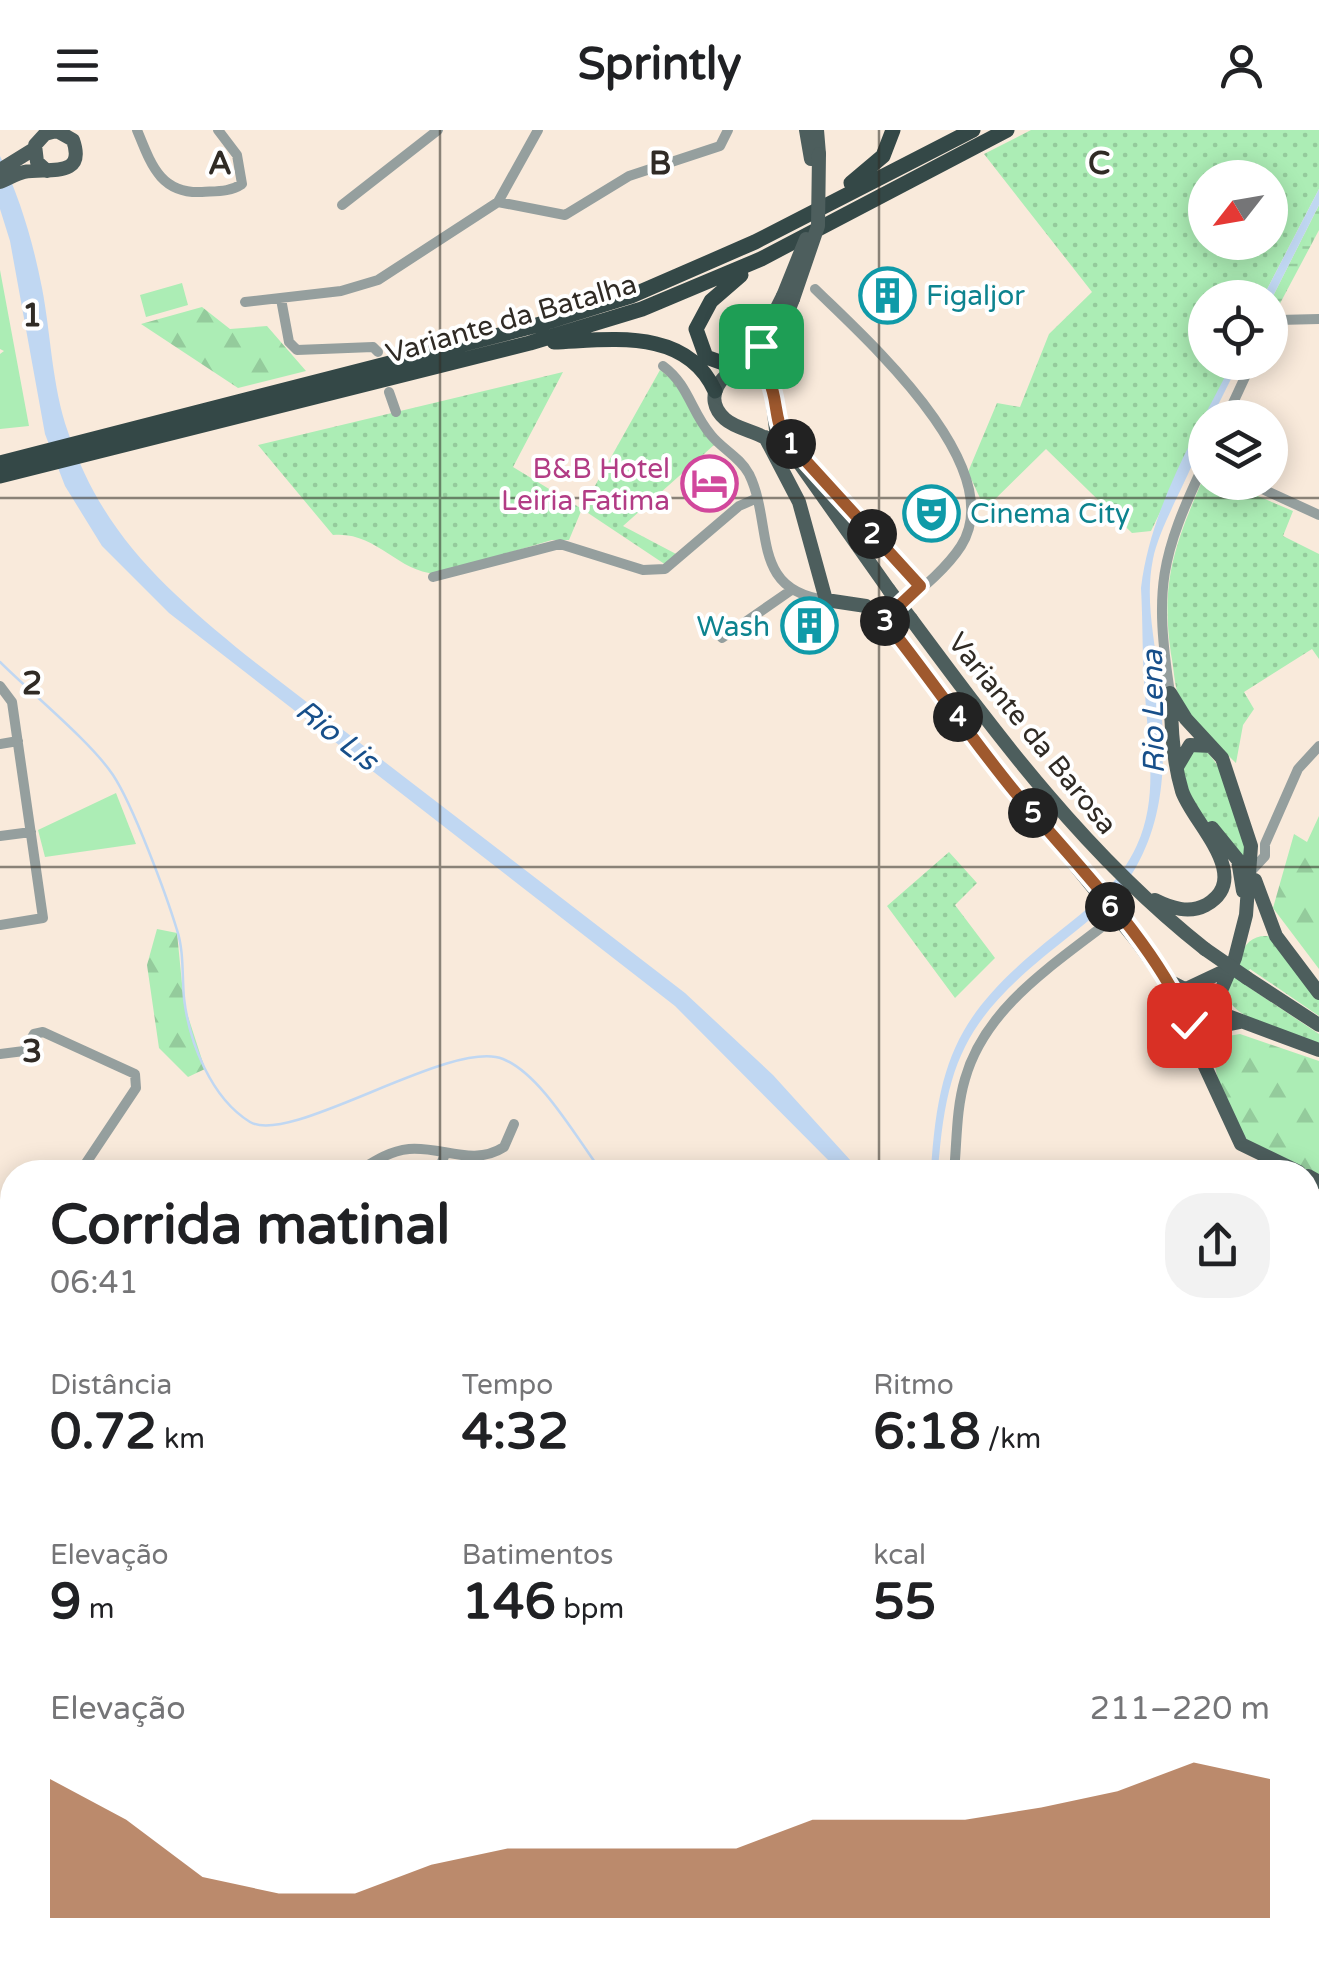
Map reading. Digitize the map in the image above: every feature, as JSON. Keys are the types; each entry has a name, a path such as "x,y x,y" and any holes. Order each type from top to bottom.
{"highway":[{"path":"825,207 833,194 874,167 890,146 893,130"},
{"name":"Variante da Batalha","path":"2,464 595,308 671,282 973,130"},
{"name":"Variante da Batalha","path":"114,435 530,344 642,310 761,260 1007,130"},
{"path":"742,367 706,357 696,337 698,321 710,301 761,260"},
{"path":"530,344 609,338 645,341 692,360 715,391"}],"main road":[{"path":"0,182 45,134 55,130 73,140 76,153 66,170 47,171 31,151"},
{"path":"806,130 815,156"},
{"path":"818,130 818,226 788,297 769,356 774,413 785,438 920,586"},
{"path":"0,170 31,151"},
{"path":"31,151 47,171"},
{"path":"774,413 744,427 725,420 715,391 722,376 742,367 788,297"},
{"path":"742,367 768,378"},
{"name":"Variante da Barosa","path":"774,413 781,441 1046,797 1099,856 1144,898 1206,949 1319,1025"},
{"name":"Variante da Barosa","path":"744,427 765,437 870,563"},
{"path":"765,437 799,502 826,600 866,606 884,620 1164,979 1181,993 1240,1022 1319,1050"},
{"path":"1170,693 1229,774 1258,845 1235,943 1212,1009"},
{"path":"1144,898 1174,908 1194,909 1211,901 1220,890 1222,858 1187,802 1176,770 1170,693"},
{"path":"1176,770 1190,745 1212,746"},
{"path":"1187,802 1236,858 1252,870 1276,936 1319,993"},
{"path":"1202,1051 1220,973 1235,943 1243,897 1236,858"},
{"path":"1235,943 1264,930 1276,936"},
{"path":"1181,993 1220,973"},
{"path":"1181,993 1237,1140 1268,1160"},
{"path":"1202,1051 1221,1026 1240,1022"}],"street":[{"path":"137,130 161,180 188,192 225,191 242,184 234,149 218,130"},
{"path":"342,205 438,130"},
{"path":"246,302 368,285 498,202 538,130"},
{"path":"498,202 565,215 628,176 720,146 728,130"},
{"path":"815,290 921,398 961,471 971,507 965,538 884,620"},
{"path":"281,299 289,342 297,350 374,347 378,352"},
{"path":"1288,320 1319,319"},
{"path":"663,366 682,382 708,432 743,464 767,548 790,591 826,600"},
{"path":"389,392 396,412"},
{"path":"433,577 560,544 643,570 665,570 739,506 755,499"},
{"path":"1170,693 1161,580 1172,535 1188,500"},
{"path":"1286,500 1319,515"},
{"path":"722,638 790,591"},
{"path":"0,686 12,702 43,918 0,924"},
{"path":"0,744 18,741"},
{"path":"1258,845 1298,770 1319,746"},
{"path":"0,836 31,832"},
{"path":"955,1160 964,1082 985,1034 1028,986 1115,913"},
{"path":"0,1054 24,1051 38,1032 131,1069 136,1088 88,1160"},
{"path":"380,1160 400,1150 483,1156 504,1146 514,1124"},
{"path":"443,1160 445,1154"},
{"path":"480,1160 483,1156"}],"green space":[{"path":"1031,130 1319,130 1319,189 1288,249 1288,160 1188,160 1188,260 1282,260 1272,280 1188,280 1188,380 1224,380 1214,400 1188,400 1188,454 1151,531 1132,533 1046,449 985,509 968,472 997,403 1020,407 1049,334 1092,292 984,154"},
{"path":"1319,205 1319,230 1288,288 1288,280 1281,280"},
{"path":"0,270 29,426 0,429 0,354 4,351 0,349"},
{"path":"182,283 188,305 146,317 140,295"},
{"path":"202,307 230,329 267,326 306,371 238,388 141,324"},
{"path":"660,370 683,395 714,445 623,526 678,555 666,565 582,509"},
{"path":"563,372 513,467 582,509 569,540 552,540 436,574 409,566 362,539 333,535 258,445"},
{"path":"1194,500 1267,500 1293,511 1283,536 1319,554 1319,659 1312,649 1244,692 1254,709 1243,725 1236,763 1185,709 1175,683 1168,628 1169,582"},
{"path":"1202,747 1228,785 1248,862 1201,813 1186,784 1187,752"},
{"path":"116,793 136,844 45,857 38,830"},
{"path":"1319,816 1319,969 1273,908 1294,834 1307,842"},
{"path":"949,852 977,883 955,905 995,958 955,998 887,906"},
{"path":"157,929 177,933 184,1004 205,1069 188,1077 159,1048 147,965"},
{"path":"1268,936 1319,998 1319,1016 1250,969 1241,982 1319,1034 1319,1046 1251,1019 1231,1003 1228,985 1244,948 1254,939"},
{"path":"1240,1034 1319,1061 1319,1160 1287,1160 1242,1138 1218,1081 1213,1055 1222,1037"}],"water":[{"name":"Rio Lis","path":"0,156 20,204 34,254 58,397 68,432 99,501 140,558 190,608 247,656 685,993 773,1075 850,1160 828,1160 675,1006 169,613 102,546 65,486 45,434 10,241 0,209"},
{"path":"1319,189 1319,205 1281,280 1272,280 1282,260 1288,260 1288,249"},
{"path":"1223,380 1230,380 1220,400 1213,400"},
{"name":"Rio Lena","path":"1188,449 1188,472 1158,542 1151,574 1163,748 1160,797 1147,844 1129,878 1112,899 1031,968 984,1016 956,1067 939,1160 932,1160 940,1095 961,1036 998,986 1102,894 1130,859 1144,827 1150,752 1141,588 1164,500"}],"waterway":[{"path":"0,662 90,748 121,789 177,930 184,998 197,1050 213,1084 236,1112 250,1122 271,1125 300,1119 447,1063 479,1057 503,1059 531,1078 594,1160"}],"place":[{"name":"Figaljor","path":"887,295"},
{"name":"B&B Hotel Leiria Fatima","path":"709,484"},
{"name":"Cinema City","path":"931,513"},
{"name":"Wash","path":"809,626"}],"route":[{"path":"761,346 747,366 762,372 773,386 775,421 785,438 920,586 884,620 999,772 1136,940 1176,997 1189,1025"}]}
